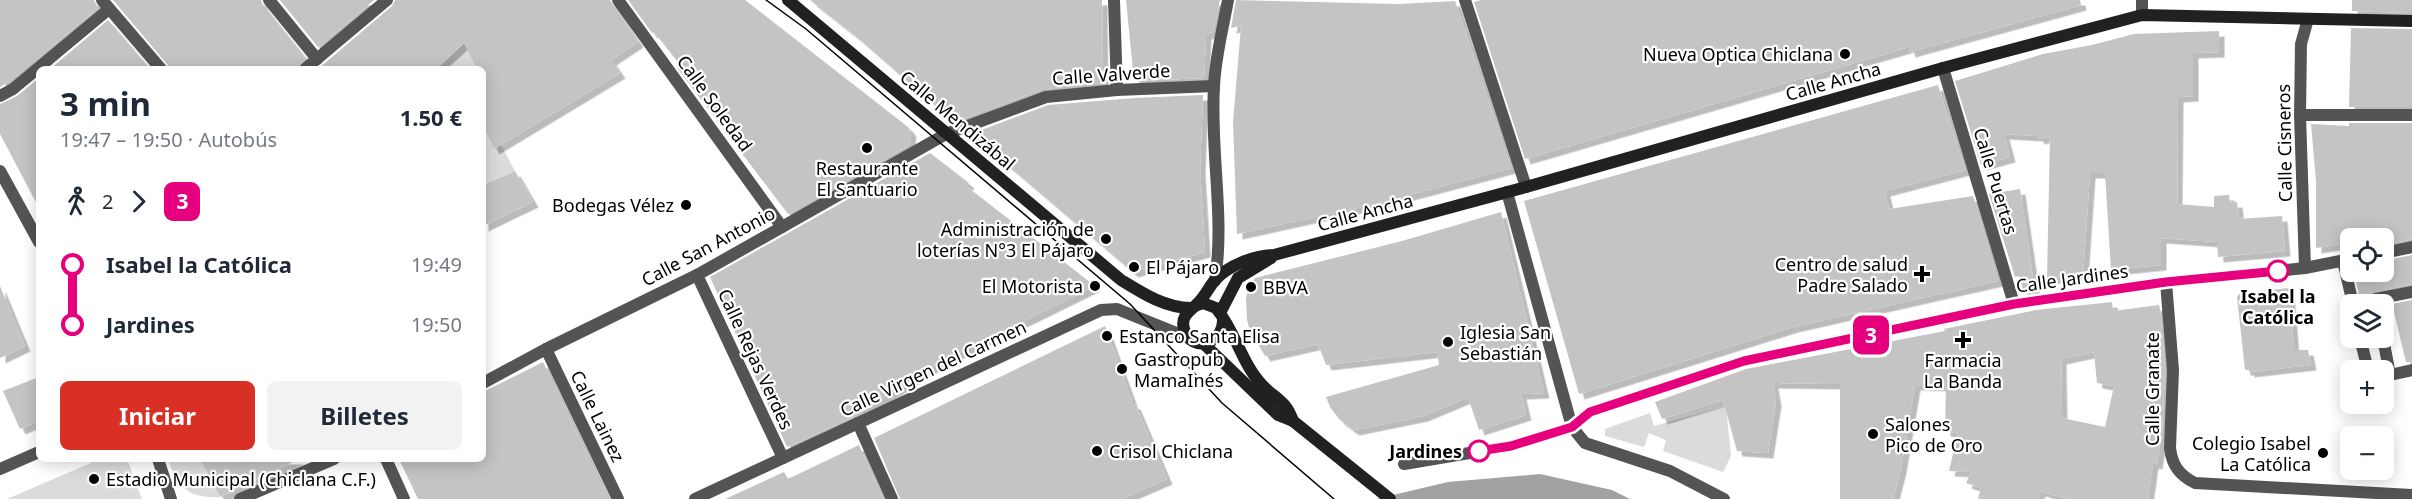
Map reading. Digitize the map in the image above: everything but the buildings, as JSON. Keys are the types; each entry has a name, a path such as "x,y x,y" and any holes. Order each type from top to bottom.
{"main road":[{"name":"Calle Mendizábal","path":"788,0 1121,280 1156,300 1173,306 1194,306"},
{"name":"Calle Ancha","path":"1274,255 1526,187 1943,68 2142,15 2412,21"},
{"path":"1274,255 1249,260 1224,273 1215,281 1184,320 1189,338 1203,343 1278,415 1305,429 1390,499"},
{"path":"1203,343 1218,337 1221,332 1222,316 1238,278 1253,267 1267,263 1274,255"},
{"path":"1194,306 1210,305 1222,316 1251,371 1264,386 1287,405 1293,421"}],"street":[{"path":"269,0 316,59"},
{"path":"308,66 387,0"},
{"name":"Calle Soledad","path":"618,0 782,228"},
{"path":"1114,0 1118,90"},
{"path":"1215,281 1220,252 1215,170 1214,86 1228,0"},
{"path":"1465,0 1526,187"},
{"path":"2142,0 2142,15"},
{"path":"38,66 105,4 158,66"},
{"name":"Calle Cisneros","path":"2305,268 2300,115 2301,44 2308,19"},
{"path":"0,96 13,89 36,68"},
{"name":"Calle Puertas","path":"1943,68 2014,304"},
{"name":"Calle Valverde","path":"946,134 1046,97 1118,90 1214,86"},
{"path":"2300,115 2412,116"},
{"name":"Calle San Antonio","path":"486,381 546,349 697,275 946,134"},
{"path":"0,171 5,195 36,238"},
{"path":"1507,192 1572,427 1585,443 1670,471 1720,497"},
{"path":"2394,251 2412,248"},
{"name":"Calle Jardines","path":"1404,464 1511,446 1572,427 1590,412 1744,361 2014,304 2166,282 2305,268 2340,261"},
{"name":"Calle Rejas Verdes","path":"697,275 783,458"},
{"name":"Calle Granate","path":"2166,282 2174,370 2171,459 2176,470 2185,478 2195,483 2412,495"},
{"path":"2394,296 2412,292"},
{"name":"Calle Virgen del Carmen","path":"694,499 1101,310 1117,309 1189,338"},
{"path":"2385,348 2391,375 2412,370"},
{"name":"Calle Lainez","path":"546,349 618,499"},
{"path":"858,423 892,499"},
{"path":"0,469 36,453"},
{"path":"159,462 171,499"},
{"path":"240,499 327,462"},
{"path":"387,462 404,499"}],"shaded area":[{"path":"474,34 477,66 440,66"},
{"path":"486,132 494,149 501,145 515,171 486,184"},
{"path":"1726,406 1731,456 1723,472 1663,451 1666,440 1649,433 1644,447 1605,436 1605,429 1650,413 1654,426"},
{"name":"Estadio Municipal (Chiclana C.F.)","path":"93,462 128,462 142,499 7,499"},
{"path":"169,462 202,462 220,497 199,496 191,493 175,477"},
{"path":"1540,474 1612,490 1630,499 1376,499 1448,482"}],"tram line":[{"path":"766,0 806,29 1130,304 1222,403 1334,499"}],"bus line":[{"name":"3","path":"1479,451 1511,446 1572,427 1590,412 1744,361 1928,324 2014,304 2166,282 2278,271"}],"place":[{"name":"Nueva Optica Chiclana","path":"1845,54"},
{"name":"Restaurante El Santuario","path":"867,148"},
{"name":"Bodegas Vélez","path":"686,205"},
{"name":"Administración de loterías N°3 El Pájaro","path":"1106,239"},
{"name":"El Pájaro","path":"1134,267"},
{"name":"Isabel la Católica","path":"2278,271"},
{"name":"Centro de salud Padre Salado","path":"1922,274"},
{"name":"El Motorista","path":"1095,286"},
{"name":"BBVA","path":"1251,287"},
{"name":"Estanco Santa Elisa","path":"1107,336"},
{"name":"Farmacia La Banda","path":"1963,340"},
{"name":"Iglesia San Sebastián","path":"1448,342"},
{"name":"Gastropub MamaInés","path":"1122,369"},
{"name":"Salones Pico de Oro","path":"1873,434"},
{"name":"Crisol Chiclana","path":"1097,451"},
{"name":"Jardines","path":"1479,451"},
{"name":"Colegio Isabel La Católica","path":"2323,453"},
{"name":"Estadio Municipal (Chiclana C.F.)","path":"94,479"}]}
